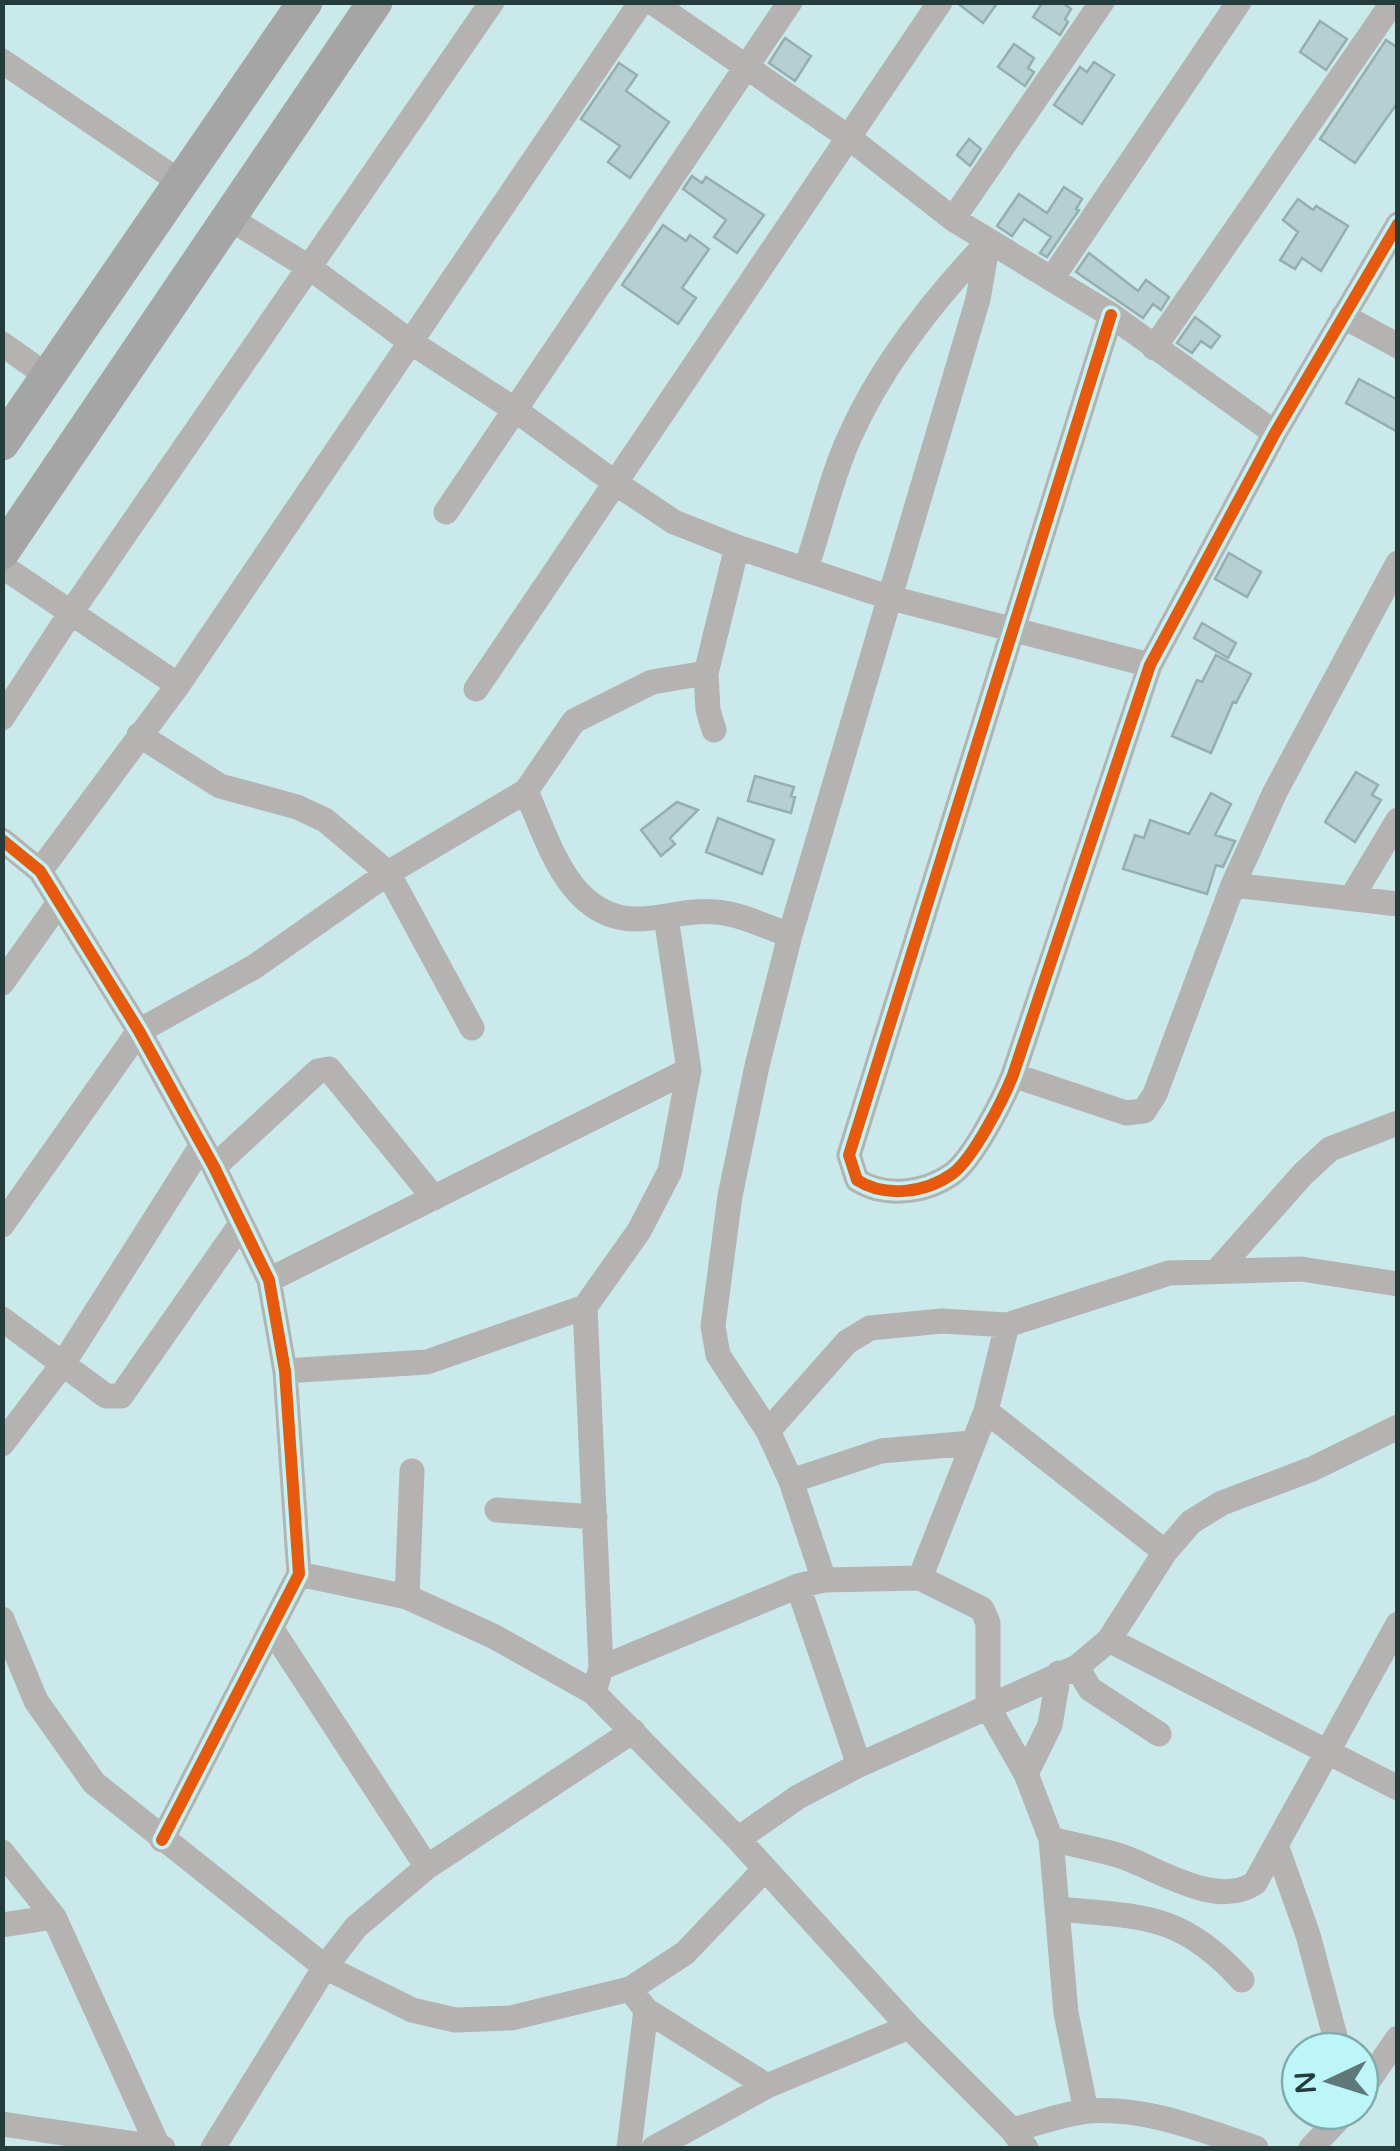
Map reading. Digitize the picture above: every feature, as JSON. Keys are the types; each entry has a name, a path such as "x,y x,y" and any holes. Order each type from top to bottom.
{"highway":[{"path":"2,444 305,2"},
{"path":"2,552 375,2"}],"street":[{"path":"2,718 492,2"},
{"path":"40,871 178,684 641,2"},
{"path":"652,2 848,137 953,219 1111,315 1275,432"},
{"path":"446,512 790,2"},
{"path":"476,690 940,2"},
{"path":"953,219 1102,2"},
{"path":"1053,277 1239,2"},
{"path":"1154,348 1386,10"},
{"path":"2,61 183,184"},
{"path":"228,218 310,268 674,522 891,598 1150,665"},
{"path":"1111,315 849,1155 857,1180 868,1187 896,1192 918,1190 955,1172 1000,1107 1150,665 1275,432 1398,224"},
{"path":"806,568 850,436 884,376 942,290 988,242"},
{"path":"824,1580 791,1481 768,1430 718,1355 713,1326 730,1196 756,1066 790,934 978,298 988,242"},
{"path":"1343,316 1398,346"},
{"path":"2,344 49,376"},
{"path":"714,730 708,710 706,673 738,547"},
{"path":"1013,1075 1126,1113 1144,1111 1156,1094 1233,886 1275,792 1398,563"},
{"path":"2,566 178,684"},
{"path":"2,1225 139,1031 254,967 388,873 526,791 574,722 652,682 706,673"},
{"path":"139,734 220,786 297,807 325,820 388,873 472,1028"},
{"path":"526,791 561,872 581,897 606,915 634,919 721,912 790,934"},
{"path":"1352,897 1398,820"},
{"path":"2,840 40,871 139,1031 208,1156 270,1280 285,1371 299,1574 162,1840"},
{"path":"1233,886 1398,904"},
{"path":"2,983 58,904"},
{"path":"285,1371 428,1362 585,1307 640,1232 670,1171 689,1070 666,917"},
{"path":"2,1444 63,1364 208,1156 318,1071 330,1069 434,1198"},
{"path":"270,1280 689,1070"},
{"path":"1216,1272 1302,1174 1330,1149 1398,1123"},
{"path":"2,1319 106,1396 120,1396 241,1224"},
{"path":"768,1430 846,1342 870,1328 942,1321 1007,1325 1169,1273 1301,1269 1398,1284"},
{"path":"585,1307 598,1680"},
{"path":"920,1578 986,1411 1007,1325"},
{"path":"986,1411 1165,1552"},
{"path":"738,1839 798,1796 1068,1670 1109,1640 1165,1552 1191,1522 1222,1502 1312,1469 1398,1427"},
{"path":"791,1481 881,1452 971,1444"},
{"path":"407,1598 412,1471"},
{"path":"497,1510 595,1517"},
{"path":"299,1574 407,1598 598,1680 633,1731 1019,2139 1086,2112 1132,2112 1173,2120 1256,2148"},
{"path":"598,1680 798,1586 824,1580 920,1578 982,1609 988,1623 988,1707 1026,1774 1051,1839 1066,2013 1086,2112"},
{"path":"798,1586 859,1765"},
{"path":"2,1619 36,1701 94,1783 325,1967 412,2010 455,2020 512,2018 630,1989 686,1954 764,1870"},
{"path":"1051,1839 1117,1855 1209,1890 1234,1893 1256,1883 1398,1624"},
{"path":"271,1628 428,1867"},
{"path":"1109,1640 1398,1788"},
{"path":"1068,1670 1159,1734"},
{"path":"1026,1774 1050,1725 1068,1670"},
{"path":"213,2148 325,1967 356,1927 428,1867 633,1731"},
{"path":"1276,1845 1308,1935 1334,2031"},
{"path":"2,1852 54,1916 160,2147"},
{"path":"1058,1909 1152,1918 1178,1927 1221,1956 1242,1980"},
{"path":"2,1925 54,1916"},
{"path":"630,1989 646,2010 767,2086"},
{"path":"630,2148 646,2010"},
{"path":"654,2148 767,2086 909,2027"},
{"path":"1380,2064 1398,2038"},
{"path":"2,2124 160,2147"}],"building":[{"path":"956,2 998,2 983,23"},
{"path":"1043,2 1062,2 1071,9 1060,35 1033,17"},
{"path":"1320,21 1347,39 1326,70 1300,52"},
{"path":"785,38 811,56 795,81 769,63"},
{"path":"1386,40 1398,48 1398,102 1355,163 1320,139"},
{"path":"1014,44 1034,58 1028,68 1034,72 1025,86 998,67"},
{"path":"1094,62 1114,75 1082,124 1054,105 1080,67 1087,72"},
{"path":"619,63 637,75 626,91 669,122 630,178 608,162 620,146 581,119"},
{"path":"969,139 981,149 970,166 957,155"},
{"path":"692,176 702,183 706,177 764,215 737,253 714,237 726,220 683,189"},
{"path":"1064,187 1082,199 1076,209 1079,210 1047,257 1040,253 1051,237 1024,219 1012,236 997,226 1019,194 1047,213"},
{"path":"1298,199 1348,226 1321,271 1302,258 1295,269 1280,260 1298,232 1283,220"},
{"path":"663,225 686,241 690,235 709,249 682,288 696,298 678,324 622,285"},
{"path":"1089,253 1138,291 1146,280 1169,297 1161,310 1153,304 1143,318 1076,272"},
{"path":"1195,317 1220,336 1211,348 1201,341 1192,353 1177,343"},
{"path":"1359,379 1398,400 1398,432 1346,403"},
{"path":"1229,553 1261,572 1247,597 1215,579"},
{"path":"1202,623 1236,643 1228,658 1194,638"},
{"path":"1216,655 1251,674 1236,703 1233,702 1211,753 1172,736 1197,680 1202,682"},
{"path":"1356,772 1378,785 1372,795 1381,800 1355,842 1325,822"},
{"path":"755,776 794,787 791,813 748,801"},
{"path":"1211,793 1231,804 1215,835 1235,841 1223,867 1216,865 1207,894 1123,869 1135,835 1144,838 1150,820 1189,834"},
{"path":"677,802 698,810 670,838 675,844 661,856 641,830"},
{"path":"718,818 774,840 762,874 706,852"}],"cycle path":[{"path":"1111,315 849,1155 857,1180 868,1186 905,1191 952,1174 969,1156 995,1113 1013,1075 1150,665 1275,433 1398,224"},
{"path":"2,840 40,871 139,1031 214,1167 269,1280 285,1371 299,1574 162,1840"}]}
